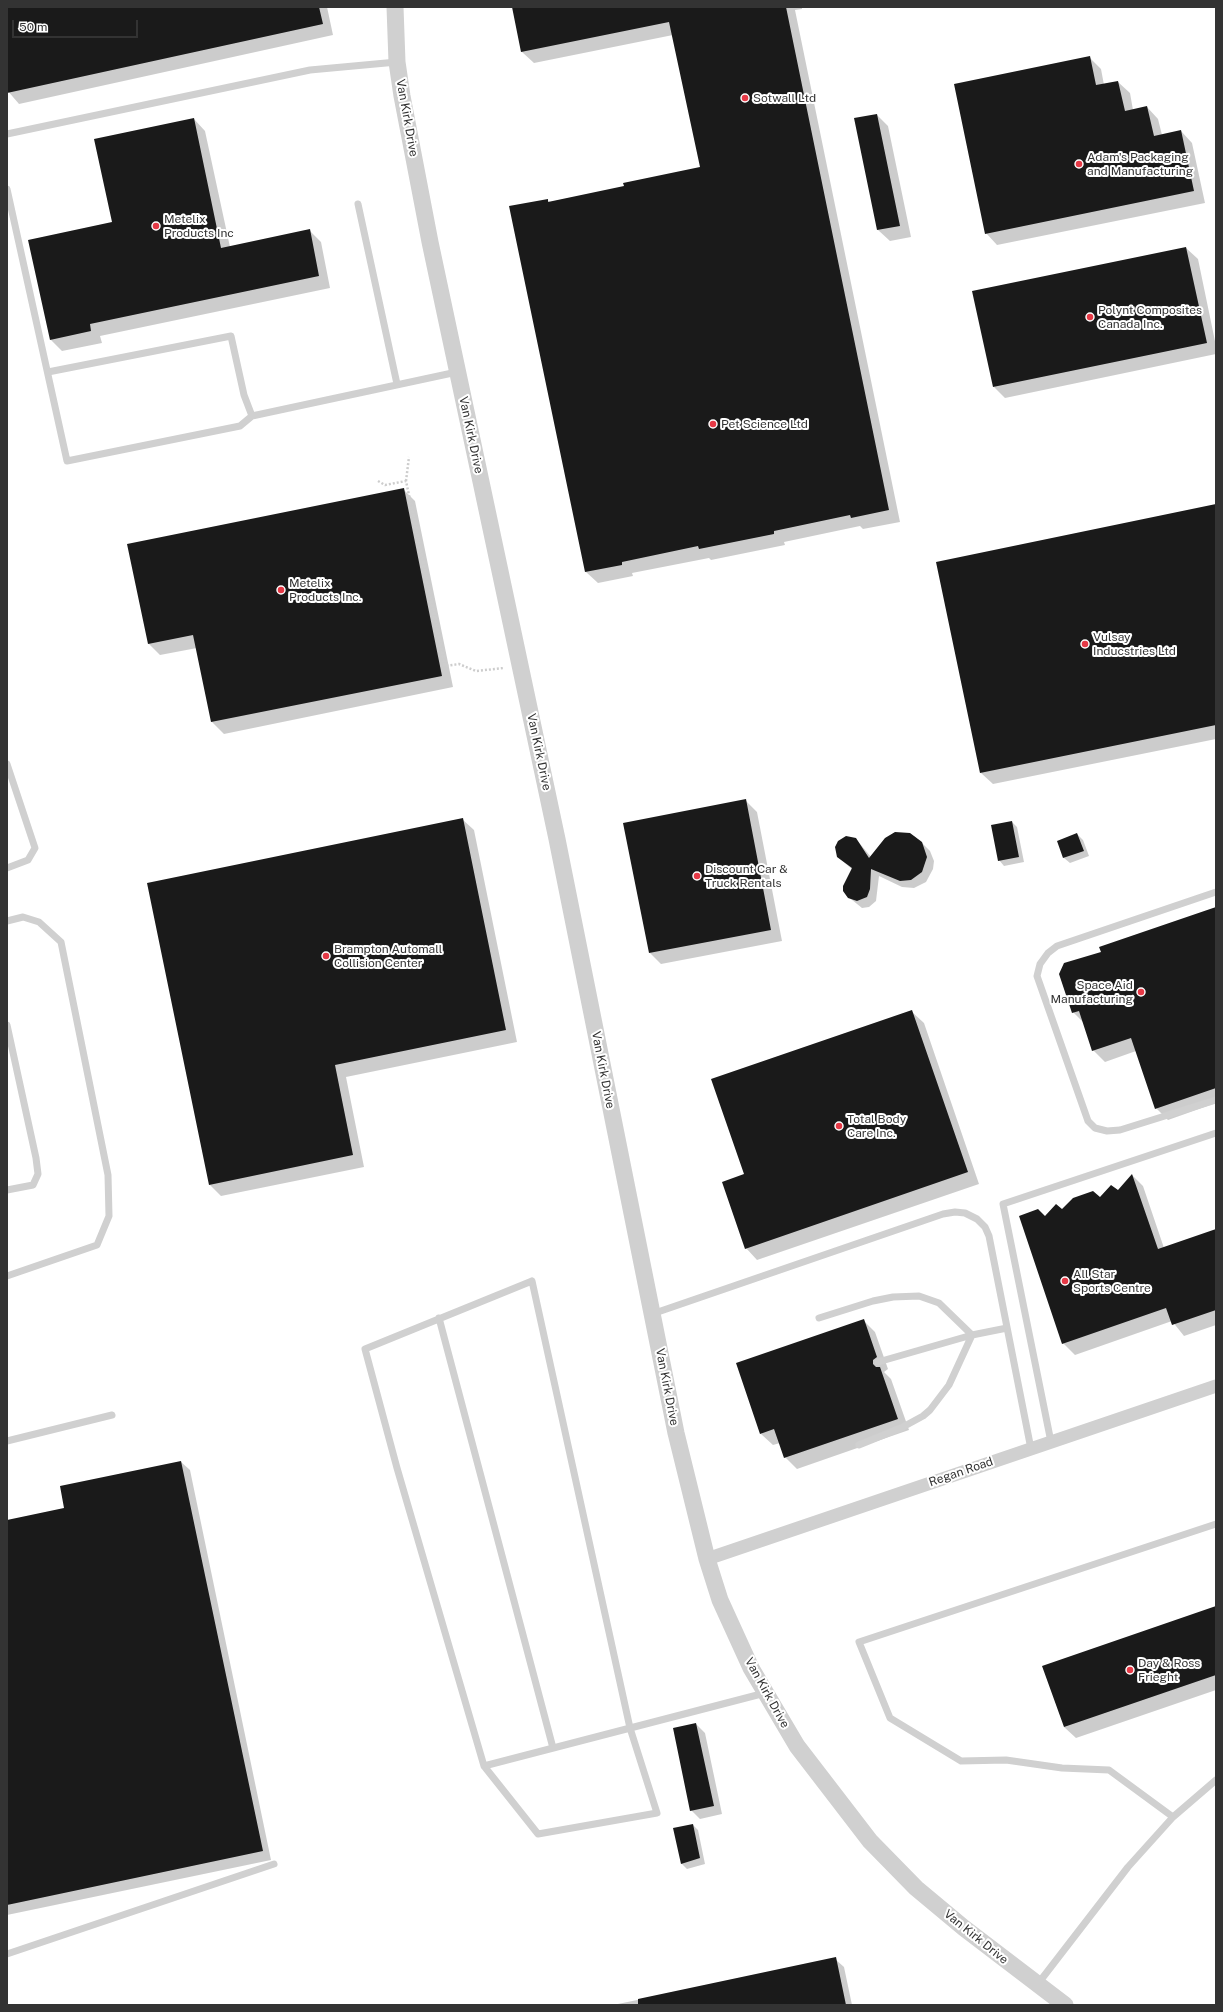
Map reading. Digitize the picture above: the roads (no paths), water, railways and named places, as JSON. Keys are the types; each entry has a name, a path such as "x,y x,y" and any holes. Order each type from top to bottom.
{"street":[{"name":"Van Kirk Drive","path":"394,7 397,62 427,226 557,839 676,1433 707,1559 720,1600 751,1668 797,1746 870,1841 916,1888 964,1928 1065,2005"},
{"name":"Regan Road","path":"707,1559 1216,1386"}],"lane":[{"path":"7,134 310,70 397,62"},
{"path":"7,189 67,461 240,426 252,416 458,372"},
{"path":"358,204 397,384"},
{"path":"48,372 231,336 244,395 252,416"},
{"path":"7,764 35,848 28,860 7,868"},
{"path":"1216,892 1057,946 1048,953 1040,964 1037,976 1088,1121 1095,1128 1107,1131 1120,1130 1216,1100"},
{"path":"7,921 23,918 39,922 61,942 108,1176 109,1216 97,1245 7,1276"},
{"path":"7,1025 36,1158 38,1174 33,1185 7,1190"},
{"path":"1051,1442 1003,1204 1216,1133"},
{"path":"652,1314 943,1214 955,1212 965,1213 976,1219 985,1227 989,1236 1031,1449"},
{"path":"532,1281 630,1728 657,1813 538,1834 484,1766 397,1468 365,1349 439,1318 532,1281"},
{"path":"820,1318 873,1301 893,1297 919,1296 939,1303 972,1335"},
{"path":"439,1318 553,1748"},
{"path":"878,1362 972,1335 1007,1328"},
{"path":"859,1445 901,1428 923,1416 930,1410 949,1385 972,1335"},
{"path":"7,1441 112,1415"},
{"path":"1172,1817 1109,1770 1062,1768 1006,1760 961,1761 890,1718 859,1642 1216,1524"},
{"path":"484,1766 765,1693"},
{"path":"1037,1985 1128,1867 1172,1817 1216,1780"},
{"path":"7,1954 274,1864"}],"place":[{"name":"Sotwall Ltd","path":"745,98"},
{"name":"Adam's Packaging and Manufacturing","path":"1079,164"},
{"name":"Metelix Products Inc","path":"156,226"},
{"name":"Polynt Composites Canada Inc.","path":"1090,317"},
{"name":"Pet Science Ltd","path":"713,424"},
{"name":"Metelix Products Inc.","path":"281,590"},
{"name":"Vulsay Inducstries Ltd","path":"1085,644"},
{"name":"Discount Car & Truck Rentals","path":"697,876"},
{"name":"Brampton Automall Collision Center","path":"326,956"},
{"name":"Space Aid Manufacturing","path":"1141,992"},
{"name":"Total Body Care Inc.","path":"839,1126"},
{"name":"All Star Sports Centre","path":"1065,1281"},
{"name":"Day & Ross Frieght","path":"1130,1670"}]}
